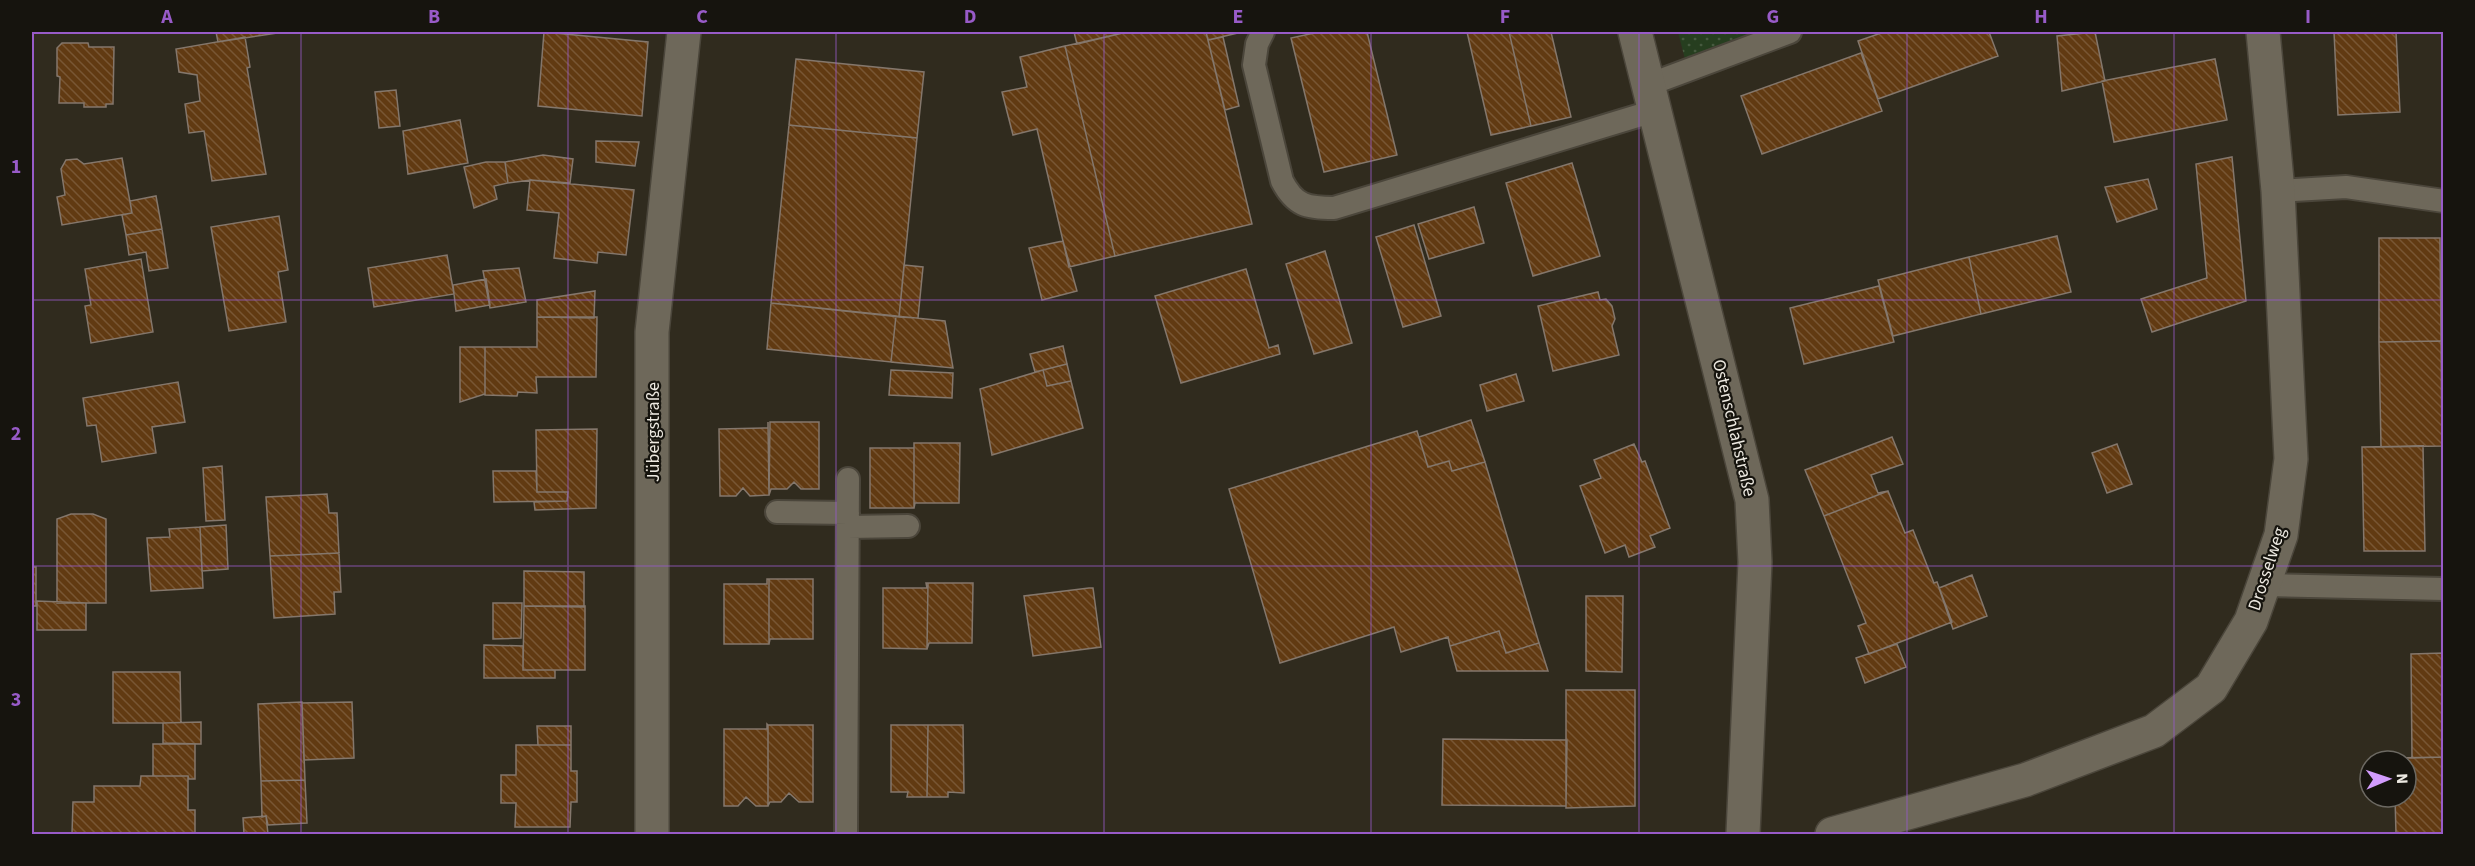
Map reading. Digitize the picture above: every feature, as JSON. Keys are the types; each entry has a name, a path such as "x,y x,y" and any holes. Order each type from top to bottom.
{"street":[{"name":"Jübergstraße","path":"652,834 652,332 684,32"},
{"name":"Ostenschlahstraße","path":"1635,32 1752,500 1755,562 1743,834"},
{"name":"Drosselweg","path":"1832,834 2025,780 2154,731 2211,687 2251,621 2281,535 2291,459 2278,191 2263,32"}],"lane":[{"path":"1263,32 1257,44 1254,65 1282,181 1289,195 1311,208 1334,208 1651,98 1790,32"},
{"path":"2278,191 2346,187 2444,201"},
{"path":"846,834 848,479"},
{"path":"777,512 908,526"},
{"path":"2264,585 2444,589"}],"green space":[{"path":"1678,32 1760,32 1686,63"}],"building":[{"path":"216,32 284,32 218,42"},
{"path":"544,32 648,42 642,116 538,106"},
{"path":"1074,32 1127,32 1077,44"},
{"path":"1127,32 1206,32 1252,224 1115,256 1065,46"},
{"path":"1206,32 1242,32 1208,40"},
{"path":"1319,32 1367,32 1397,155 1324,172 1291,38"},
{"path":"1467,32 1509,32 1531,126 1491,135"},
{"path":"1509,32 1551,32 1571,117 1531,126"},
{"path":"1884,32 1989,32 1998,56 1878,99 1858,41"},
{"path":"2095,32 2105,81 2062,91 2057,36"},
{"path":"2334,32 2396,32 2400,112 2338,115"},
{"path":"245,37 250,67 247,68 266,174 212,181 204,131 189,133 185,104 200,101 197,75 179,72 176,49"},
{"path":"1223,37 1239,106 1225,110 1208,40"},
{"path":"62,43 88,43 89,47 114,47 113,104 106,104 106,107 84,107 84,103 59,103 60,77 57,76 57,48"},
{"path":"1065,46 1115,256 1069,267 1037,129 1013,135 1002,92 1027,87 1020,57"},
{"path":"1861,53 1882,111 1762,154 1741,96"},
{"path":"796,59 924,72 917,138 789,125"},
{"path":"2215,59 2227,120 2114,142 2102,81"},
{"path":"396,90 400,126 379,128 375,92"},
{"path":"460,120 468,163 408,174 403,131"},
{"path":"789,125 917,138 899,317 771,303"},
{"path":"596,141 639,142 635,166 596,162"},
{"path":"543,155 573,159 570,183 531,180 508,183 505,162"},
{"path":"2232,157 2246,301 2152,332 2141,299 2207,278 2196,164"},
{"path":"122,158 132,213 62,225 57,197 65,195 61,169 66,160 77,159 84,164"},
{"path":"486,162 505,162 508,183 494,186 497,199 474,208 464,167"},
{"path":"1572,163 1600,256 1533,276 1506,183"},
{"path":"2148,179 2157,209 2117,222 2105,187"},
{"path":"530,180 634,190 626,255 598,252 597,263 554,258 559,213 527,210"},
{"path":"156,196 162,229 126,235 122,215 132,213 130,201"},
{"path":"1474,207 1484,243 1429,259 1418,224"},
{"path":"279,216 288,270 278,272 286,322 229,331 211,227"},
{"path":"1414,225 1441,316 1403,327 1376,237"},
{"path":"162,229 168,268 149,271 146,252 129,255 126,235"},
{"path":"2057,236 2071,292 1981,314 1969,257"},
{"path":"2379,238 2440,238 2441,341 2379,342"},
{"path":"1063,241 1077,291 1042,300 1029,248"},
{"path":"1325,251 1352,343 1314,354 1286,264"},
{"path":"447,255 454,294 374,307 368,268"},
{"path":"1969,257 1981,314 1893,336 1878,280"},
{"path":"141,259 153,332 91,343 85,306 91,305 85,269"},
{"path":"904,265 923,267 918,318 899,317"},
{"path":"519,268 526,302 490,308 483,271"},
{"path":"1246,269 1269,348 1278,345 1280,354 1181,383 1155,296"},
{"path":"486,279 490,305 456,311 453,285"},
{"path":"1879,286 1894,342 1804,364 1790,308"},
{"path":"595,291 594,318 537,317 537,300"},
{"path":"1598,292 1600,300 1606,299 1612,306 1615,319 1612,326 1619,355 1553,371 1538,306"},
{"path":"771,303 896,316 891,362 767,349"},
{"path":"896,316 945,321 953,368 891,362"},
{"path":"537,317 597,317 596,377 536,377 537,393 518,392 517,396 485,395 485,347 537,347"},
{"path":"2441,341 2442,446 2381,447 2379,342"},
{"path":"1063,346 1067,364 1035,372 1030,354"},
{"path":"460,347 485,347 485,394 460,402"},
{"path":"1067,364 1071,381 1047,386 1043,370"},
{"path":"891,370 953,373 952,398 889,395"},
{"path":"1043,370 1047,386 1071,381 1083,428 992,455 980,389"},
{"path":"1516,374 1524,401 1487,411 1480,385"},
{"path":"178,382 185,422 152,427 156,453 102,462 96,425 87,426 83,398"},
{"path":"1471,420 1485,462 1452,471 1449,461 1428,467 1419,437"},
{"path":"768,422 769,495 750,496 743,488 736,496 720,496 719,429 768,428"},
{"path":"770,422 819,422 819,489 801,489 794,482 787,489 771,489 769,495"},
{"path":"597,429 596,508 535,510 534,502 567,501 568,492 537,492 536,430"},
{"path":"1417,431 1428,467 1449,461 1452,471 1485,462 1539,643 1506,653 1499,631 1450,646 1448,637 1401,652 1394,627 1280,663 1229,489"},
{"path":"1892,437 1903,464 1871,475 1878,493 1888,491 1824,516 1805,470"},
{"path":"914,443 960,443 959,503 915,503 914,508"},
{"path":"1634,444 1642,462 1645,461 1670,528 1650,536 1655,547 1629,557 1625,545 1605,553 1580,486 1601,478 1594,460"},
{"path":"2117,444 2132,484 2107,493 2092,453"},
{"path":"2423,446 2425,551 2364,551 2362,447"},
{"path":"870,448 914,448 914,508 870,508"},
{"path":"222,466 225,520 206,521 203,468"},
{"path":"493,471 536,471 537,492 568,492 567,501 494,502"},
{"path":"1888,491 1905,533 1913,530 1934,583 1937,582 1952,622 1869,654 1858,626 1866,623 1824,516"},
{"path":"327,494 329,513 337,513 339,553 270,556 266,497"},
{"path":"71,514 93,514 106,519 106,603 57,603 57,519"},
{"path":"226,525 228,569 202,571 200,527"},
{"path":"200,527 203,588 151,591 147,538 170,537 169,529"},
{"path":"339,553 341,592 334,592 335,614 274,618 270,556"},
{"path":"32,567 36,567 36,606 32,606"},
{"path":"524,571 584,572 584,607 524,606"},
{"path":"1972,575 1987,616 1953,629 1939,588"},
{"path":"767,579 769,579 769,644 724,644 724,584 767,584"},
{"path":"769,579 813,579 813,639 770,639 769,644"},
{"path":"926,583 928,583 927,649 883,648 883,588 927,588"},
{"path":"928,583 973,583 972,643 929,643 927,649"},
{"path":"1093,588 1101,647 1033,656 1024,596"},
{"path":"1586,596 1623,596 1622,672 1586,671"},
{"path":"37,601 86,603 86,630 37,630"},
{"path":"493,603 522,603 521,638 493,639"},
{"path":"524,606 585,606 585,670 523,670"},
{"path":"1499,631 1506,653 1539,643 1548,671 1457,671 1450,646"},
{"path":"1897,644 1906,667 1865,683 1856,658"},
{"path":"484,645 523,646 523,670 555,670 555,678 484,678"},
{"path":"2444,653 2444,757 2418,758 2418,749 2412,749 2411,654"},
{"path":"113,672 180,672 181,723 113,723"},
{"path":"1566,690 1635,690 1635,806 1566,808"},
{"path":"302,702 305,780 261,781 258,704"},
{"path":"352,702 354,758 304,760 302,703"},
{"path":"201,722 201,744 163,743 163,723"},
{"path":"767,724 768,806 756,806 746,797 738,806 724,806 724,729 767,729"},
{"path":"768,725 813,725 813,802 799,802 789,793 781,802 770,802 768,806"},
{"path":"891,725 928,725 927,797 907,797 908,792 891,792"},
{"path":"928,725 963,725 964,793 948,792 948,797 927,797"},
{"path":"537,726 571,726 571,745 538,745"},
{"path":"1443,739 1567,740 1566,806 1442,805"},
{"path":"153,744 195,744 195,779 189,779 188,776 153,776"},
{"path":"516,745 571,745 571,771 577,771 577,802 571,802 570,827 515,827 516,803 501,803 501,775 516,775"},
{"path":"2444,757 2444,834 2396,834 2395,809 2418,809 2418,758"},
{"path":"141,776 188,776 188,810 195,810 195,834 72,834 73,802 94,802 94,786 140,786"},
{"path":"305,780 307,823 268,825 266,816 262,817 261,781"},
{"path":"266,816 268,834 244,834 243,818"}]}
